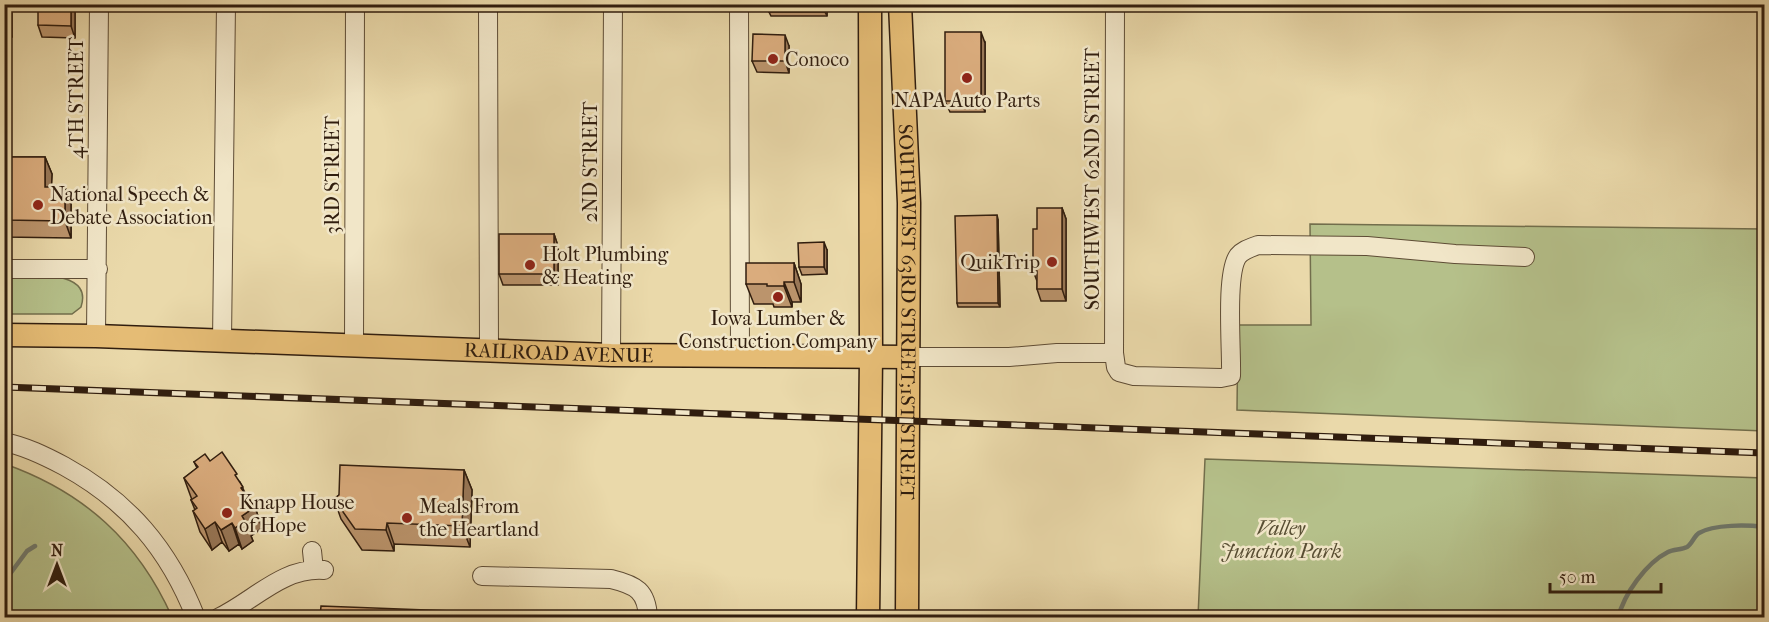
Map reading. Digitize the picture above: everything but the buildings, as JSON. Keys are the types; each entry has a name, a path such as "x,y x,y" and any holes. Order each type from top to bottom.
{"main road":[{"name":"SOUTHWEST 63RD STREET;1ST STREET","path":"868,618 871,357 870,4"},
{"name":"SOUTHWEST 63RD STREET;1ST STREET","path":"900,4 909,203 907,618"},
{"name":"RAILROAD AVENUE","path":"4,335 96,336 611,355 908,357"}],"street":[{"name":"4TH STREET","path":"96,336 99,4"},
{"path":"222,341 226,4"},
{"name":"3RD STREET","path":"354,345 355,4"},
{"path":"488,4 489,350"},
{"name":"2ND STREET","path":"611,355 613,4"},
{"path":"739,4 740,356"},
{"name":"SOUTHWEST 62ND STREET","path":"1114,353 1115,4"},
{"path":"1114,353 1116,367 1124,375 1221,378 1231,376 1230,309 1233,268 1237,257 1245,250 1258,245 1367,246 1455,254 1525,257"},
{"path":"4,269 98,269"},
{"name":"RAILROAD AVENUE","path":"908,357 1009,357 1057,353 1114,353"},
{"path":"4,442 17,444 90,480 124,508 154,539 174,569 196,618"},
{"path":"218,618 288,575 319,570 312,551"},
{"path":"482,576 611,579 629,583 641,592 647,603 648,618"}],"green space":[{"path":"1310,224 1764,229 1764,431 1237,410 1238,325 1311,325"},
{"path":"5,275 42,275 68,280 78,286 82,294 81,307 72,314 5,314"},
{"name":"Valley Junction Park","path":"1205,459 1764,478 1764,617 1198,617"},
{"path":"5,464 60,489 105,522 143,565 172,617 5,617"}],"waterway":[{"path":"1618,618 1625,599 1637,580 1660,557 1670,551 1687,547 1697,534 1705,530 1731,526 1764,527"},
{"path":"4,582 27,551 35,546"}],"railway":[{"path":"4,387 1764,453"}],"place":[{"name":"Conoco","path":"773,59"},
{"name":"NAPA Auto Parts","path":"967,78"},
{"name":"National Speech & Debate Association","path":"38,205"},
{"name":"QuikTrip","path":"1052,262"},
{"name":"Holt Plumbing & Heating","path":"530,265"},
{"name":"Iowa Lumber & Construction Company","path":"778,297"},
{"name":"Knapp House of Hope","path":"227,513"},
{"name":"Meals From the Heartland","path":"407,518"}]}
